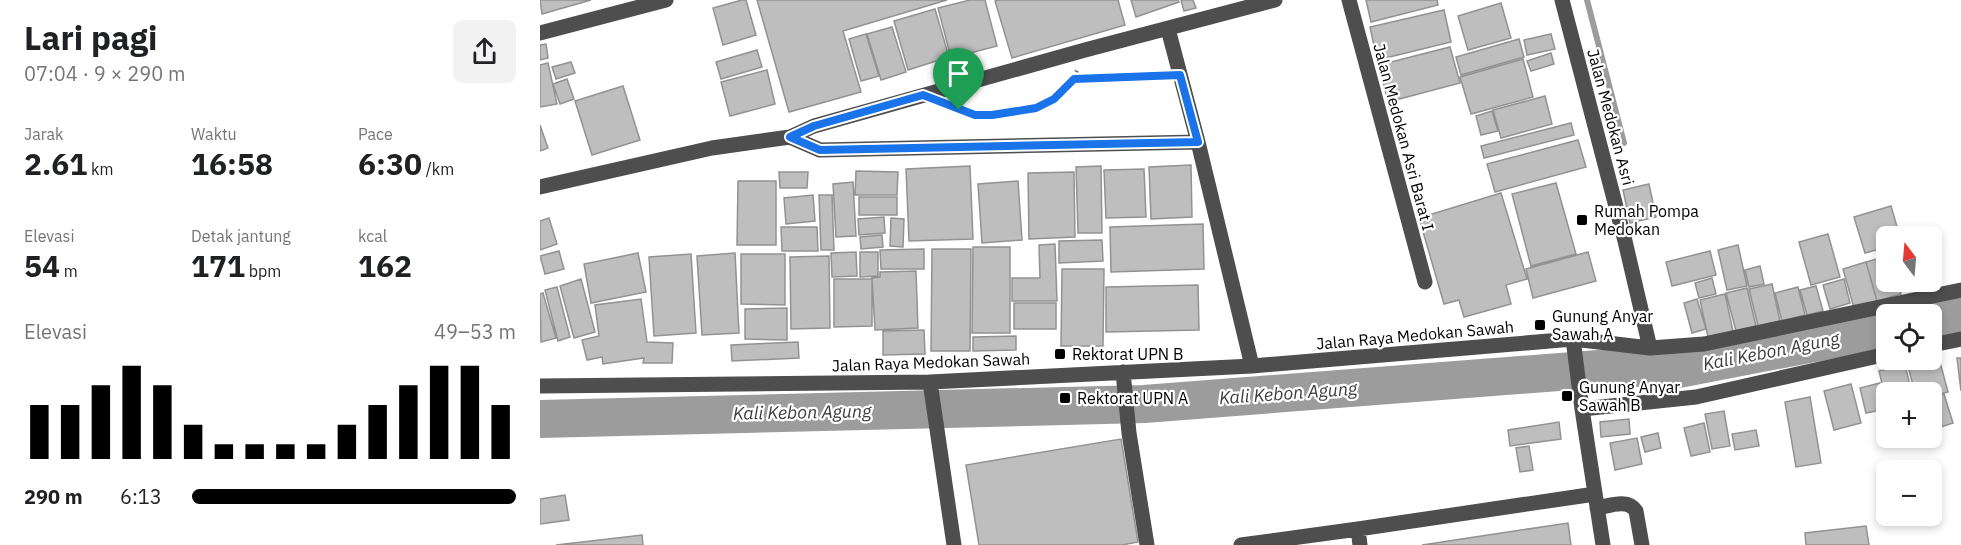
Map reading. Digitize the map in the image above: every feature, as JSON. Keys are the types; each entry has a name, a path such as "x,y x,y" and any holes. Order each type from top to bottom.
{"street":[{"path":"540,33 666,0"},
{"path":"540,186 712,148 790,137 814,126 923,95 1275,0"},
{"name":"Jalan Medokan Asri Barat I","path":"1349,0 1425,282"},
{"name":"Jalan Medokan Asri","path":"1562,0 1625,241 1650,348"},
{"path":"1168,28 1252,366"},
{"path":"790,137 820,150 1198,142"},
{"name":"Jalan Raya Medokan Sawah","path":"540,386 1123,380 1252,366 1574,347 1650,348 1704,344 1961,290"},
{"path":"1942,343 1961,339"},
{"path":"1574,347 1603,545"},
{"path":"1581,402 1696,397 1876,356"},
{"path":"1123,380 1147,545"},
{"path":"930,382 954,545"},
{"path":"1241,545 1596,501 1630,504 1636,511 1642,545"},
{"path":"1358,529 1360,545"}],"path":[{"path":"923,95 975,115 992,115 1036,108 1054,99 1074,79 1085,50"},
{"path":"1074,79 1180,75"}],"building":[{"path":"540,0 591,0 542,14"},
{"path":"746,0 756,35 723,45 713,8"},
{"path":"757,0 947,0 843,31 861,92 789,112"},
{"path":"970,0 985,0 997,46 951,58 938,8"},
{"path":"1118,0 1125,25 1012,58 995,1"},
{"path":"1131,0 1178,0 1179,2 1136,17"},
{"path":"1181,0 1193,0 1196,8 1184,11"},
{"path":"1366,0 1437,0 1438,5 1371,22"},
{"path":"1501,3 1511,38 1468,50 1458,16"},
{"path":"935,9 949,57 908,70 894,21"},
{"path":"1444,10 1451,42 1377,60 1370,27"},
{"path":"892,27 906,72 881,80 867,34"},
{"path":"866,34 879,76 861,81 849,39"},
{"path":"1551,34 1555,49 1527,55 1524,40"},
{"path":"1519,39 1524,57 1461,75 1456,57"},
{"path":"546,44 548,58 540,60 540,45"},
{"path":"1450,47 1460,83 1388,102 1379,65"},
{"path":"757,50 762,67 721,79 716,62"},
{"path":"1551,53 1554,64 1531,71 1527,61"},
{"path":"1523,59 1533,97 1471,114 1460,77"},
{"path":"571,62 575,73 556,79 552,67"},
{"path":"548,63 557,104 540,107 540,65"},
{"path":"767,70 775,104 730,116 721,82"},
{"path":"567,79 574,99 560,104 553,84"},
{"path":"623,86 640,140 592,155 575,101"},
{"path":"1545,96 1552,124 1501,138 1493,110"},
{"path":"1492,111 1498,131 1481,135 1476,116"},
{"path":"1571,123 1574,135 1484,158 1481,146"},
{"path":"540,125 548,148 540,151"},
{"path":"1578,140 1586,167 1495,192 1487,164"},
{"path":"1191,165 1192,217 1151,219 1149,167"},
{"path":"970,166 973,239 909,241 906,169"},
{"path":"1101,166 1102,233 1078,233 1076,167"},
{"path":"1144,169 1146,217 1106,218 1104,170"},
{"path":"856,171 898,172 897,195 855,195"},
{"path":"779,172 808,172 807,188 780,188"},
{"path":"1074,172 1075,237 1029,239 1028,173"},
{"path":"738,181 776,181 776,245 737,245"},
{"path":"1018,181 1022,240 982,243 978,184"},
{"path":"853,182 856,236 836,237 833,184"},
{"path":"1556,183 1576,254 1531,266 1512,194"},
{"path":"1649,184 1656,217 1630,223 1623,190"},
{"path":"1501,193 1527,279 1506,285 1511,304 1464,317 1459,300 1444,304 1419,218"},
{"path":"813,195 815,221 786,224 784,198"},
{"path":"819,195 832,195 834,250 821,250"},
{"path":"859,197 897,197 897,215 859,215"},
{"path":"1891,206 1897,226 1876,226 1876,250 1865,253 1854,217"},
{"path":"884,217 885,233 859,235 858,219"},
{"path":"549,218 557,244 540,250 540,221"},
{"path":"891,218 904,219 903,247 890,246"},
{"path":"1203,224 1204,269 1111,272 1110,227"},
{"path":"781,227 817,227 818,251 782,251"},
{"path":"1828,234 1840,277 1811,285 1799,242"},
{"path":"882,235 883,247 861,249 860,237"},
{"path":"1102,240 1103,261 1059,263 1059,241"},
{"path":"1055,244 1057,301 1012,301 1012,278 1040,278 1039,245"},
{"path":"1738,245 1747,286 1727,290 1718,250"},
{"path":"973,247 1010,247 1010,333 972,333"},
{"path":"924,249 924,269 881,269 880,250"},
{"path":"932,249 971,249 970,351 931,351"},
{"path":"559,251 564,269 545,274 540,256"},
{"path":"1710,251 1716,275 1672,286 1666,262"},
{"path":"856,252 857,276 832,277 831,253"},
{"path":"860,252 878,252 878,276 860,277"},
{"path":"1588,252 1596,281 1533,298 1526,269"},
{"path":"638,253 646,292 591,303 584,264"},
{"path":"735,253 739,333 702,335 697,256"},
{"path":"691,254 696,333 654,336 649,257"},
{"path":"741,254 785,254 785,305 741,304"},
{"path":"829,256 830,328 791,329 790,257"},
{"path":"1876,259 1876,292 1900,292 1901,294 1877,301 1866,262"},
{"path":"1866,262 1877,301 1854,308 1843,269"},
{"path":"1760,266 1764,284 1749,287 1745,270"},
{"path":"1062,269 1104,269 1103,346 1061,346"},
{"path":"916,271 918,328 875,330 872,278 880,277 880,272"},
{"path":"1712,278 1716,294 1699,298 1695,283"},
{"path":"581,279 595,332 574,338 560,286"},
{"path":"834,279 872,279 872,326 834,327"},
{"path":"1844,279 1850,303 1830,309 1823,285"},
{"path":"1772,284 1780,321 1758,326 1749,289"},
{"path":"1198,285 1199,330 1106,332 1106,287"},
{"path":"1816,286 1823,311 1807,315 1800,290"},
{"path":"557,287 570,337 558,341 545,290"},
{"path":"1798,287 1805,315 1782,321 1775,293"},
{"path":"1747,288 1756,326 1736,331 1726,293"},
{"path":"543,293 556,338 541,342 540,294"},
{"path":"1725,294 1733,331 1708,337 1700,300"},
{"path":"641,299 647,342 673,343 672,363 643,363 644,358 603,364 602,357 587,360 582,340 599,336 595,305"},
{"path":"1697,299 1706,329 1692,333 1684,303"},
{"path":"1014,303 1056,303 1056,329 1014,329"},
{"path":"787,308 787,340 745,339 745,309"},
{"path":"924,330 925,354 883,355 883,331"},
{"path":"1016,336 1016,350 973,351 973,337"},
{"path":"798,342 799,358 732,361 731,345"},
{"path":"1957,358 1961,358 1961,391"},
{"path":"1906,370 1909,382 1882,382 1879,371"},
{"path":"1909,370 1942,370 1948,392 1942,394 1942,382 1912,382"},
{"path":"1851,384 1861,423 1834,430 1824,391"},
{"path":"1876,384 1876,411 1866,413 1860,388"},
{"path":"1944,394 1953,423 1942,427 1942,395"},
{"path":"1810,397 1821,463 1796,467 1785,402"},
{"path":"1724,411 1730,446 1712,449 1705,414"},
{"path":"1629,419 1630,434 1601,437 1600,422"},
{"path":"1559,422 1561,439 1510,446 1508,430"},
{"path":"1704,423 1710,452 1691,456 1684,428"},
{"path":"1756,430 1759,446 1735,450 1732,434"},
{"path":"1658,433 1661,448 1645,452 1641,437"},
{"path":"1637,438 1642,464 1615,470 1610,443"},
{"path":"1121,439 1138,542 1122,545 979,545 966,465"},
{"path":"1529,446 1533,470 1520,472 1516,448"},
{"path":"565,495 569,520 540,524 540,499"},
{"path":"1568,523 1571,545 1422,545"},
{"path":"1866,526 1869,545 1806,545 1805,533"},
{"path":"642,535 643,545 556,545"}],"waterway":[{"path":"1587,0 1624,143"},
{"name":"Kali Kebon Agung","path":"1942,317 1961,313"},
{"name":"Kali Kebon Agung","path":"540,419 1144,404 1624,367 1673,370 1876,331"}],"place":[{"name":"Rumah Pompa Medokan","path":"1582,220"},
{"name":"Gunung Anyar Sawah A","path":"1540,325"},
{"name":"Rektorat UPN B","path":"1060,354"},
{"name":"Gunung Anyar Sawah B","path":"1567,396"},
{"name":"Rektorat UPN A","path":"1065,398"}],"route":[{"path":"1180,75 1198,142 820,150 790,137 814,126 923,95 959,110 975,115 992,115 1036,108 1054,99 1074,79 1180,75"}]}
